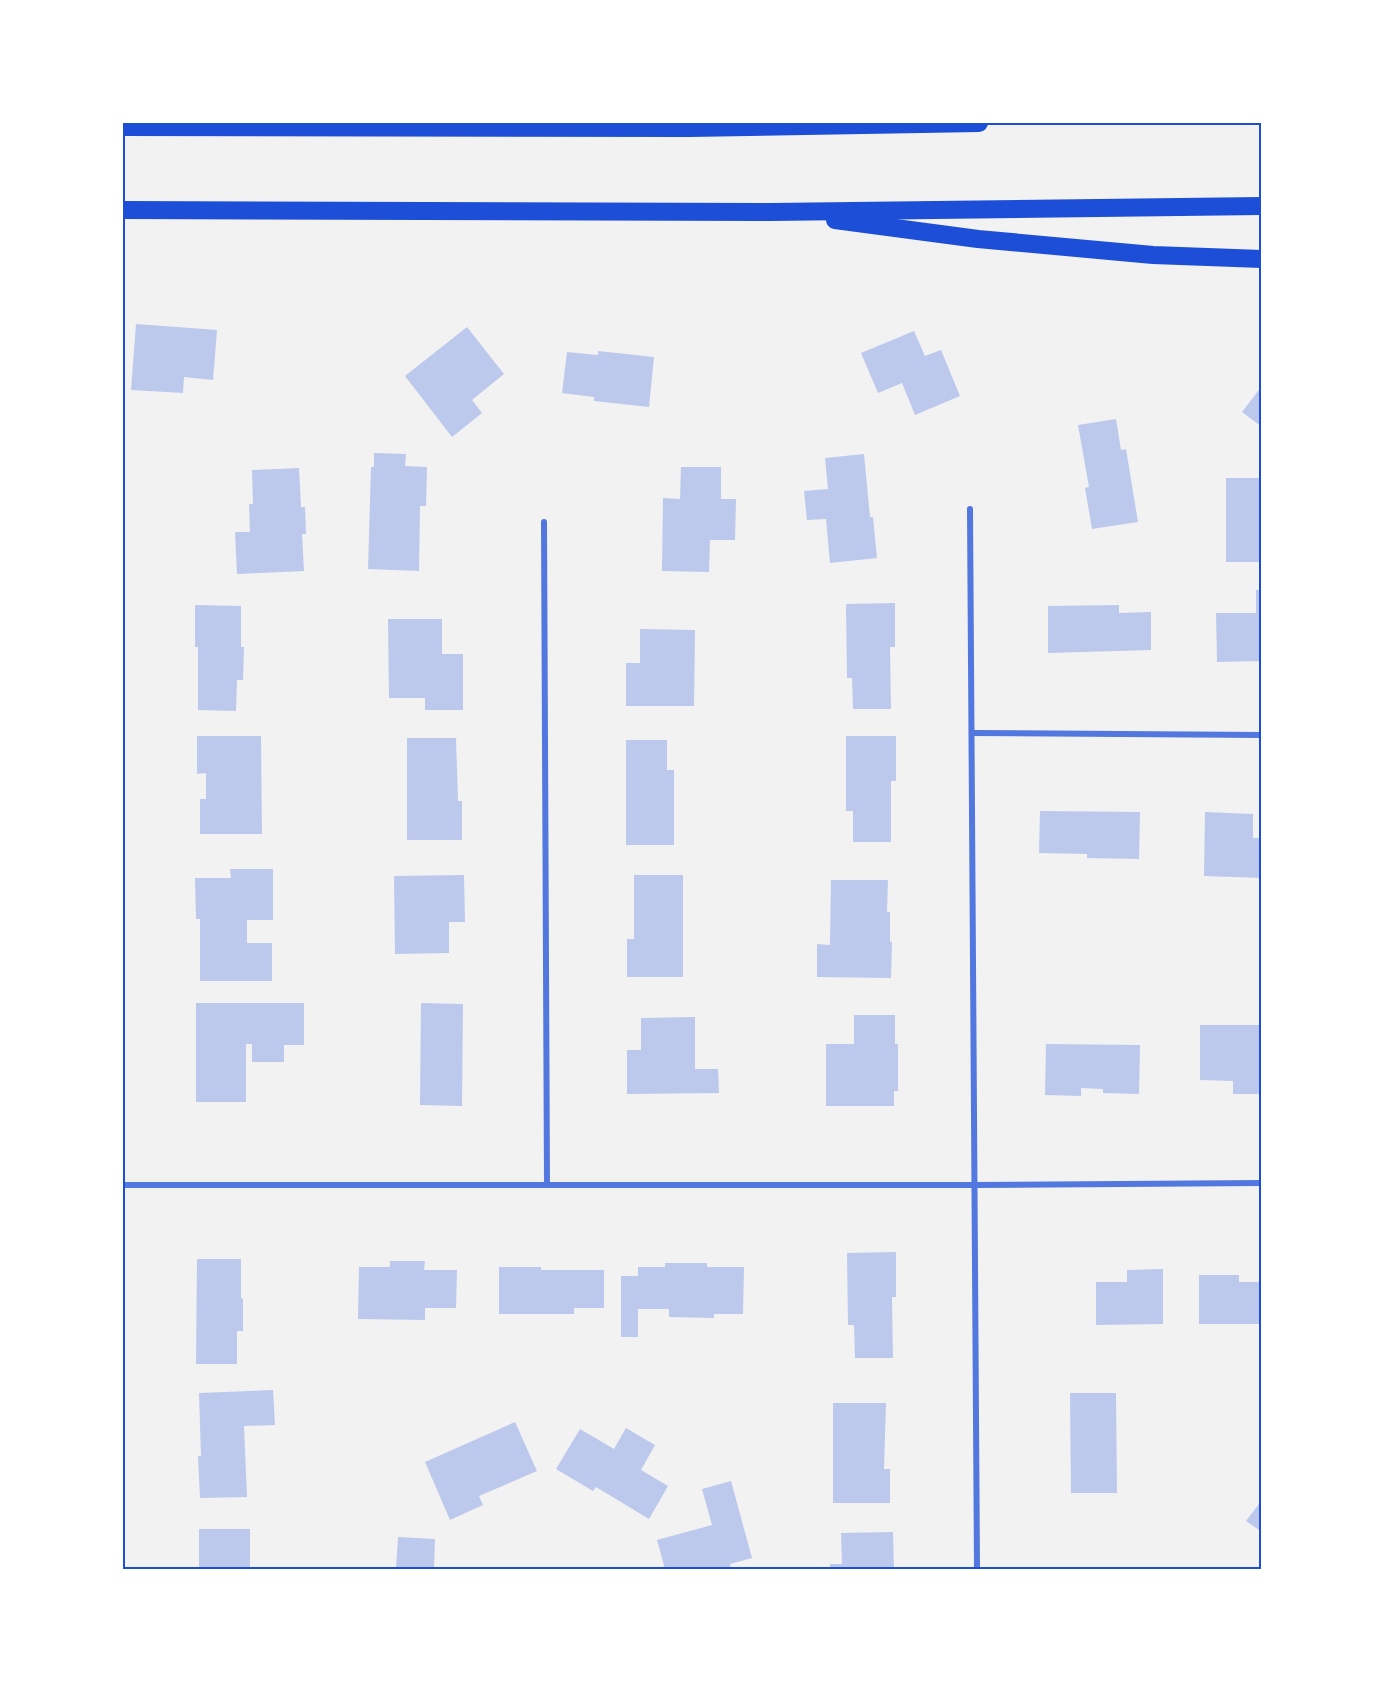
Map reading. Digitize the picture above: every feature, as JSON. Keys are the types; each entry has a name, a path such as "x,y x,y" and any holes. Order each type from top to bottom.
{"highway":[{"path":"123,127 689,128 979,123"},
{"path":"123,210 770,212 1262,206"},
{"path":"770,212 978,239 1153,255 1262,259"}],"street":[{"path":"970,509 977,1569"},
{"path":"544,522 548,1185"},
{"path":"973,733 1262,735"},
{"path":"123,1185 1262,1183"}],"building":[{"path":"136,324 217,330 213,380 184,377 183,393 131,390"},
{"path":"467,327 504,374 472,400 482,413 452,437 405,376"},
{"path":"914,331 925,356 941,350 960,396 915,415 902,383 878,393 861,353"},
{"path":"598,351 654,357 649,407 594,401 594,397 562,393 567,352 598,355"},
{"path":"1262,386 1262,427 1242,412"},
{"path":"1116,419 1121,450 1126,449 1138,522 1092,529 1085,488 1089,487 1078,425"},
{"path":"374,453 406,454 405,466 427,467 426,506 420,506 419,571 368,569 371,467 374,467"},
{"path":"864,454 870,517 873,517 877,558 830,563 826,519 807,520 804,491 828,489 825,458"},
{"path":"681,467 721,467 721,499 736,499 735,540 710,540 709,572 662,571 663,498 680,499"},
{"path":"299,468 301,507 305,507 306,534 302,534 304,571 237,574 235,532 250,532 249,504 253,504 252,470"},
{"path":"1226,478 1262,478 1262,562 1226,562"},
{"path":"1256,590 1262,590 1262,661 1217,662 1216,613 1256,613"},
{"path":"895,603 895,647 890,647 891,709 853,709 852,678 847,678 846,604"},
{"path":"195,605 241,606 241,647 244,647 243,680 237,680 236,711 198,710"},
{"path":"1119,605 1119,613 1151,612 1151,650 1048,653 1048,606"},
{"path":"388,619 442,619 442,654 463,654 463,710 425,710 425,698 389,698"},
{"path":"640,629 695,630 694,706 626,706 626,663 640,663"},
{"path":"197,736 261,736 262,834 200,834 200,799 206,799 206,773 197,774"},
{"path":"846,736 896,736 896,781 891,781 891,842 853,842 853,811 846,811"},
{"path":"407,738 456,738 458,801 462,801 462,840 407,840"},
{"path":"626,740 667,740 667,770 674,770 674,845 626,845"},
{"path":"1040,811 1140,812 1139,859 1087,858 1087,854 1039,853"},
{"path":"1205,812 1253,814 1253,838 1262,838 1262,878 1204,876"},
{"path":"230,869 273,869 273,920 247,920 247,943 272,943 272,981 200,981 200,919 196,919 195,878 231,878"},
{"path":"464,875 465,922 449,922 449,953 395,954 394,876"},
{"path":"634,875 683,875 683,977 627,977 627,939 634,939"},
{"path":"831,880 888,880 887,912 890,912 890,942 892,942 891,978 817,977 817,944 830,945"},
{"path":"196,1003 304,1003 304,1045 284,1045 284,1062 252,1062 252,1044 246,1044 246,1102 196,1102"},
{"path":"421,1003 463,1004 462,1106 420,1105"},
{"path":"854,1015 895,1015 895,1044 898,1044 898,1091 894,1091 894,1106 826,1106 826,1044 854,1044"},
{"path":"695,1017 695,1069 718,1069 719,1093 627,1094 627,1050 641,1050 641,1018"},
{"path":"1200,1025 1262,1025 1262,1094 1233,1094 1233,1081 1200,1080"},
{"path":"1046,1044 1140,1045 1139,1094 1103,1093 1103,1089 1081,1088 1081,1096 1045,1095"},
{"path":"896,1252 896,1297 892,1297 893,1358 855,1358 854,1325 848,1325 847,1253"},
{"path":"197,1259 241,1259 243,1331 237,1331 237,1364 196,1364"},
{"path":"390,1261 425,1261 424,1270 457,1270 456,1308 425,1308 425,1320 358,1319 359,1267 390,1267"},
{"path":"665,1263 707,1263 707,1267 744,1267 743,1314 714,1314 714,1318 669,1317 669,1309 638,1309 638,1337 621,1337 621,1276 638,1276 638,1267 665,1267"},
{"path":"499,1267 604,1270 604,1308 574,1308 574,1314 499,1314"},
{"path":"1163,1269 1163,1324 1096,1325 1096,1282 1127,1282 1127,1270"},
{"path":"1199,1275 1239,1275 1239,1282 1262,1282 1262,1324 1199,1324"},
{"path":"273,1390 275,1425 244,1426 247,1497 200,1498 199,1393"},
{"path":"1070,1393 1116,1393 1117,1493 1071,1493"},
{"path":"833,1403 886,1403 884,1469 890,1469 890,1503 833,1503"},
{"path":"515,1422 537,1471 479,1496 483,1505 450,1520 425,1462"},
{"path":"626,1428 655,1445 641,1470 668,1486 649,1519 596,1487 593,1491 556,1469 580,1429 614,1449"},
{"path":"731,1481 752,1558 730,1564 731,1569 665,1569 657,1540 712,1525 702,1489"},
{"path":"1262,1500 1262,1532 1246,1521"},
{"path":"199,1529 250,1529 250,1569 199,1569"},
{"path":"893,1532 894,1569 830,1569 830,1564 842,1564 841,1533"},
{"path":"398,1537 435,1539 434,1569 396,1569"}]}
